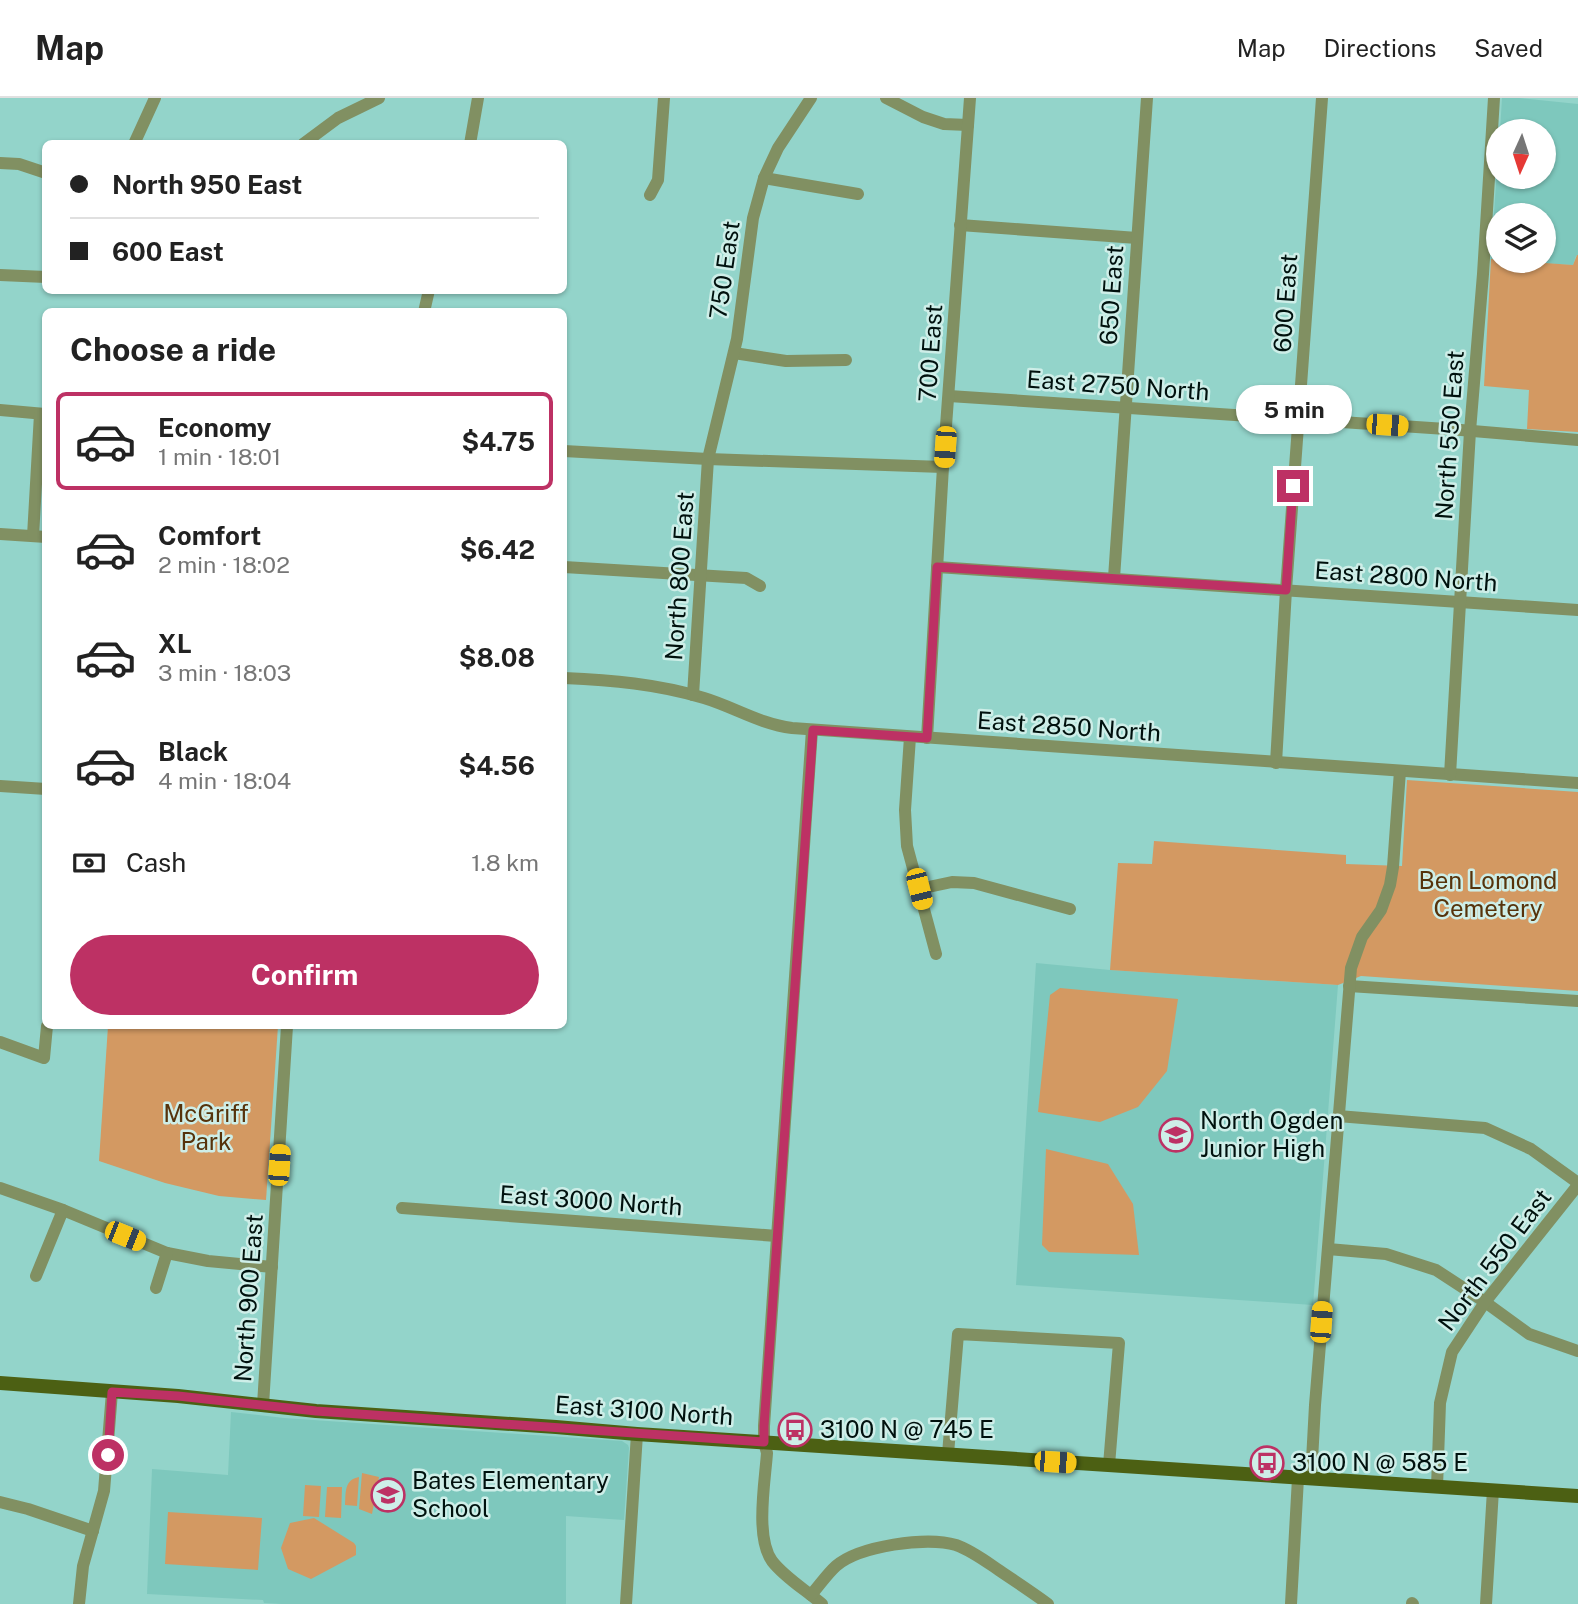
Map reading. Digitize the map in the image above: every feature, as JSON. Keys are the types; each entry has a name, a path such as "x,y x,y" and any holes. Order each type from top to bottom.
{"main road":[{"name":"East 3100 North","path":"0,1384 178,1396 316,1411 637,1434 1578,1496"}],"street":[{"path":"136,140 155,98"},
{"path":"308,140 338,118 379,98"},
{"path":"471,140 477,98"},
{"path":"650,195 658,180 664,98"},
{"name":"750 East","path":"708,459 737,339 752,218 764,178 778,148 811,98"},
{"path":"886,98 923,117 944,124 968,125"},
{"name":"700 East","path":"927,738 943,467 970,98"},
{"name":"650 East","path":"1114,578 1147,98"},
{"name":"600 East","path":"1276,763 1322,98"},
{"name":"North 550 East","path":"1450,775 1470,431 1494,98"},
{"path":"0,163 19,164 42,172"},
{"path":"764,178 858,194"},
{"path":"960,225 1137,238"},
{"path":"0,275 42,277"},
{"path":"734,353 786,361 846,360"},
{"name":"East 2750 North","path":"949,396 1578,440"},
{"path":"0,410 42,414"},
{"path":"0,534 39,537 42,445"},
{"path":"567,452 943,467"},
{"name":"North 800 East","path":"693,695 708,459"},
{"path":"567,567 746,579 760,586"},
{"name":"East 2800 North","path":"937,567 1578,610"},
{"name":"East 2850 North","path":"567,678 640,683 720,703 773,725 813,730 1578,783"},
{"path":"813,730 776,1236 764,1426 767,1453 762,1527 764,1542 772,1561 822,1604"},
{"path":"910,737 905,810 907,846 936,954"},
{"path":"1291,1604 1304,1478 1315,1405 1351,968 1362,937 1381,910 1390,885 1400,771"},
{"path":"0,786 42,789"},
{"path":"919,889 952,883 974,883 1070,909"},
{"path":"1349,986 1578,1001"},
{"path":"0,1042 44,1058 47,1029"},
{"name":"North 900 East","path":"263,1405 287,1029"},
{"path":"1338,1116 1486,1128 1531,1149 1578,1184"},
{"name":"North 550 East","path":"1437,1487 1440,1403 1452,1352 1485,1302 1578,1184"},
{"path":"0,1188 63,1210 167,1253 208,1261 272,1267"},
{"name":"East 3000 North","path":"402,1208 776,1236"},
{"path":"37,1276 63,1210"},
{"path":"1328,1248 1386,1254 1436,1270 1529,1334 1578,1351"},
{"path":"156,1288 167,1253"},
{"path":"948,1454 958,1334 1119,1343 1109,1465"},
{"path":"79,1604 83,1566 107,1478 112,1392"},
{"path":"626,1604 637,1434"},
{"path":"1486,1604 1493,1490"},
{"path":"0,1502 93,1531"},
{"path":"811,1595 836,1566 858,1553 915,1542 935,1542 948,1543 972,1552 1047,1603"}],"shaded area":[{"path":"1502,98 1578,104 1578,255 1573,265 1556,264 1556,203 1495,203 1496,189 1556,189 1556,119 1501,119"},
{"name":"North Ogden Junior High","path":"1036,963 1338,985 1313,1305 1016,1285"},
{"name":"Bates Elementary School","path":"231,1412 622,1441 629,1448 624,1520 566,1516 566,1604 282,1604 264,1603 263,1600 147,1594 152,1469 228,1475"}],"green space":[{"path":"1578,255 1578,432 1527,429 1529,390 1484,386 1490,273 1556,273 1556,264 1573,265"},
{"name":"Ben Lomond Cemetery","path":"1407,780 1578,792 1578,991 1361,976 1338,985 1110,970 1118,863 1152,864 1154,841 1346,855 1346,864 1402,866"},
{"path":"1060,988 1178,999 1167,1071 1138,1107 1100,1122 1038,1112 1050,995"},
{"name":"McGriff Park","path":"108,1029 278,1029 266,1200 219,1196 165,1183 99,1161"},
{"path":"1046,1149 1108,1164 1133,1204 1139,1255 1049,1252 1042,1245"},
{"path":"362,1473 379,1477 372,1514 359,1509"},
{"path":"359,1477 357,1506 345,1505 348,1484"},
{"path":"305,1485 321,1486 319,1517 303,1516"},
{"path":"327,1487 342,1487 341,1518 325,1517"},
{"path":"168,1512 262,1518 258,1570 165,1564"},
{"path":"314,1518 354,1543 356,1555 311,1579 288,1569 281,1548 290,1523"}],"place":[{"name":"North Ogden Junior High","path":"1176,1135"},
{"name":"3100 N @ 745 E","path":"795,1430"},
{"name":"3100 N @ 585 E","path":"1267,1463"},
{"name":"Bates Elementary School","path":"388,1495"}],"route":[{"path":"108,1455 112,1392 178,1396 316,1411 764,1442 776,1236 813,730 927,738 937,567 1286,590 1293,486"}]}
